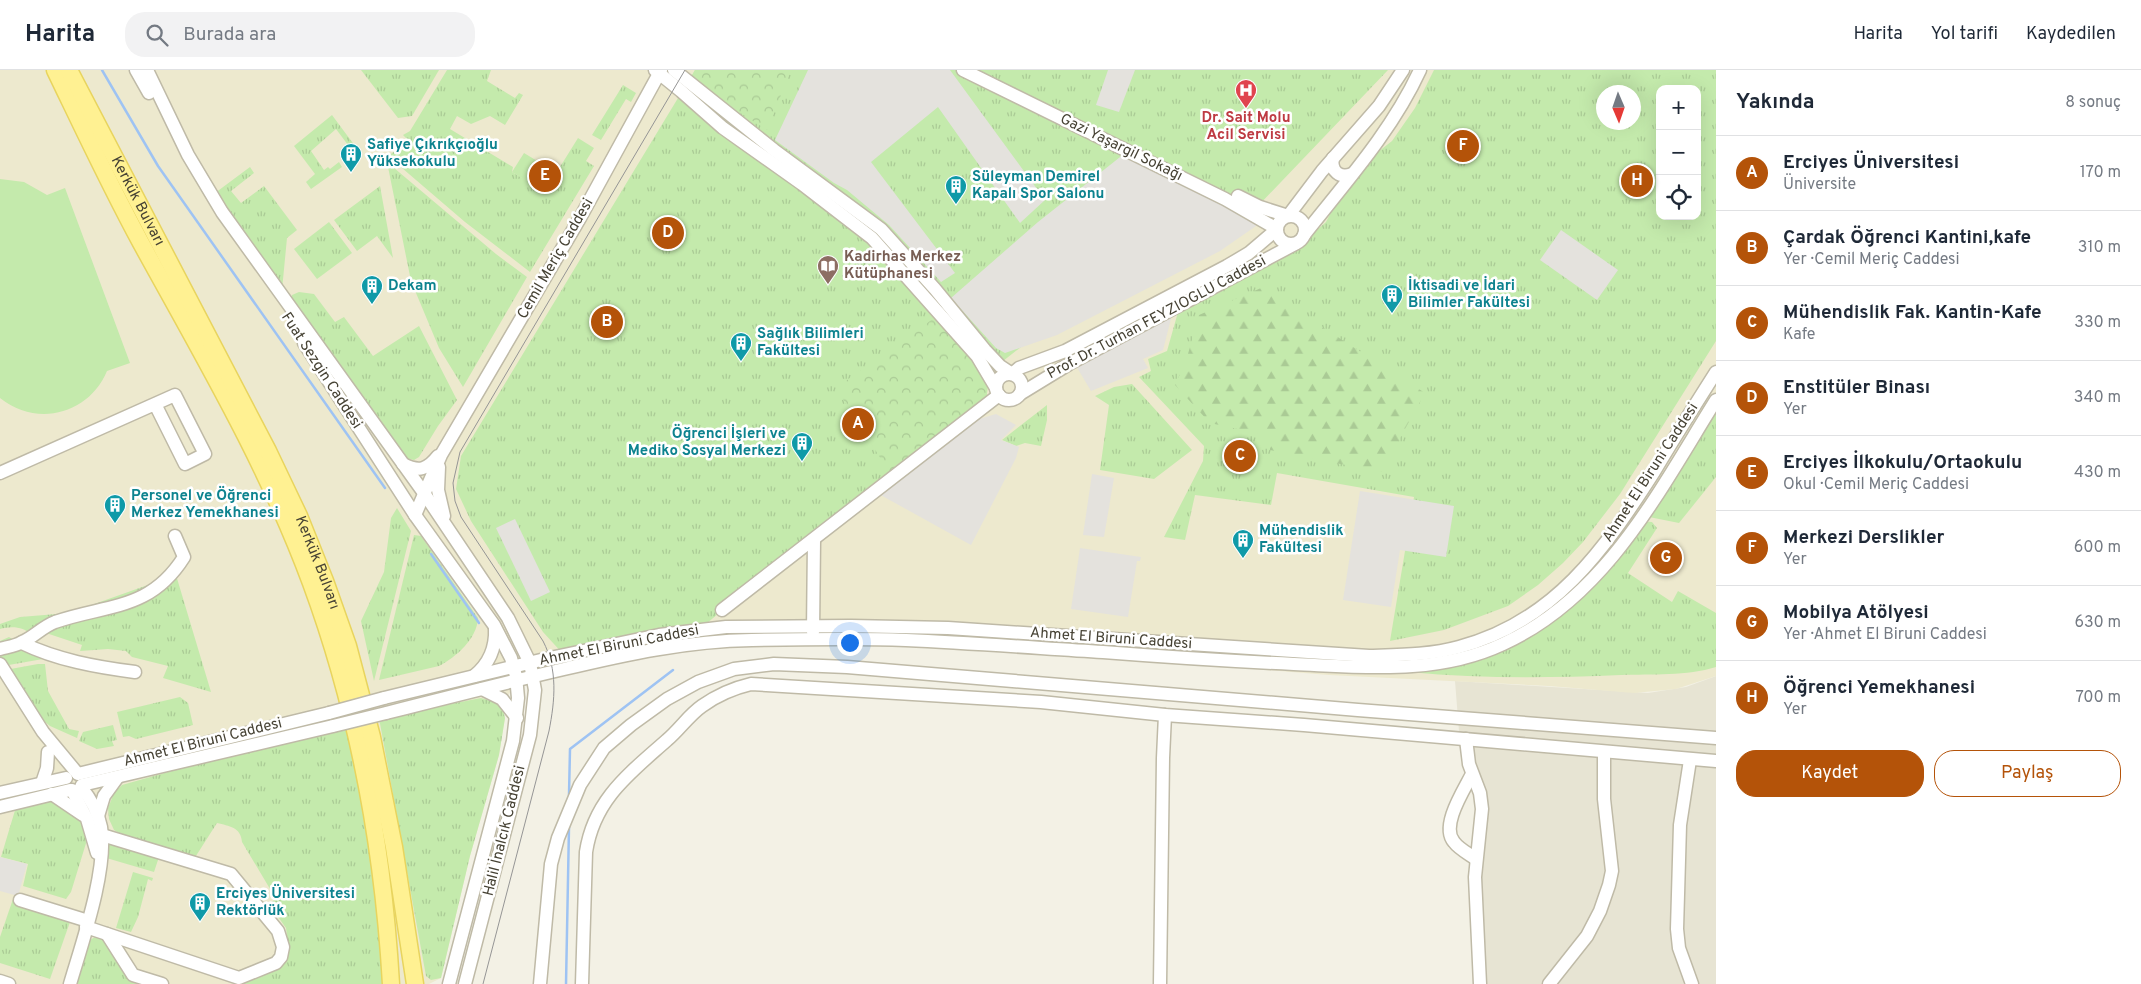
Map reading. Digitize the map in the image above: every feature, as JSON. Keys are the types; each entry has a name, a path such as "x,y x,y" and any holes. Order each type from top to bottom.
{"main road":[{"name":"Kerkük Bulvarı","path":"55,70 126,214 200,349 266,478 310,581 342,675 364,764 383,878 392,984"},
{"name":"Kerkük Bulvarı","path":"69,70 268,451 299,516 325,581 348,646 372,736 394,847 416,983"}],"street":[{"name":"Fuat Sezgin Caddesi","path":"136,70 199,191 313,355 415,515 494,625 516,673"},
{"name":"Fuat Sezgin Caddesi","path":"147,70 188,155 222,212 424,493 508,618 530,663"},
{"path":"659,71 688,80 723,128 809,189 872,238 977,356 998,392 1010,400 1020,394 1021,382 1000,366 984,350 936,289 881,229 774,150 688,80 674,70"},
{"name":"Gazi Yaşargil Sokağı","path":"963,70 1225,199 1277,229"},
{"name":"Gazi Yaşargil Sokağı","path":"977,70 1248,202 1288,216"},
{"path":"1403,70 1379,106 1332,158 1288,216 1280,221 1277,229 1282,241 1300,240 1397,113 1420,70"},
{"name":"Cemil Meriç Caddesi","path":"449,442 580,218 659,71"},
{"path":"1332,158 1332,166 1336,173 1342,176 1352,174"},
{"path":"1288,216 1300,219 1305,227 1300,240"},
{"name":"Prof. Dr. Turhan FEYZIOGLU Caddesi","path":"1012,374 1019,368 1065,351 1238,260 1277,229"},
{"name":"Prof. Dr. Turhan FEYZIOGLU Caddesi","path":"1020,394 1047,376 1300,240"},
{"path":"1122,321 1120,325 1124,334"},
{"name":"Ahmet El Biruni Caddesi","path":"0,807 52,794 74,782 384,698 473,676 516,673 533,676 625,654 678,645 731,640 904,640 1209,660 1377,661 1430,653 1474,642 1516,624 1560,593 1586,567 1621,523 1716,372"},
{"path":"722,610 814,540 998,392 1001,377 1012,374"},
{"path":"0,473 154,404 175,395 205,454 185,464 154,404"},
{"name":"Ahmet El Biruni Caddesi","path":"0,793 42,783 117,778 482,689 516,673 530,663 677,632 726,627 948,628 1377,661 1416,666 1468,657 1502,645 1519,636 1559,610 1590,582 1625,542 1716,400"},
{"path":"415,515 449,442"},
{"path":"402,464 412,469 421,469 431,465 449,442"},
{"path":"449,442 439,468 438,490 440,508 450,532"},
{"path":"0,649 22,642 55,622 130,602 156,589 172,575 184,558 174,536"},
{"path":"813,640 814,540"},
{"path":"473,676 483,667 490,656 494,641 494,625"},
{"path":"22,642 58,657 101,667 135,672"},
{"name":"Halil İnalcık Caddesi","path":"466,984 530,735 534,701 533,676 530,663"},
{"path":"0,664 74,782"},
{"path":"540,984 551,864 558,838 580,785 604,748 631,725 667,699 698,682 734,669 774,664 847,666 1378,712 1716,738"},
{"name":"Halil İnalcık Caddesi","path":"449,984 509,758 517,718 516,673"},
{"path":"0,680 48,752 92,802 95,845 100,872"},
{"path":"582,984 586,852 592,830 607,800 630,771 668,739 701,706 740,686 751,684 1041,702 1165,715 1304,725 1716,761"},
{"path":"482,689 502,699 517,718"},
{"path":"1160,984 1162,758 1165,715"},
{"path":"1466,739 1469,764 1480,793 1482,808 1476,859 1475,892 1480,984"},
{"path":"42,783 47,768 48,752"},
{"path":"1549,984 1579,948 1591,930 1600,911 1611,878 1612,871 1604,799 1604,752"},
{"path":"1690,760 1680,825 1677,929 1679,948 1692,984"},
{"path":"1472,774 1450,820 1449,829 1454,843 1476,859"},
{"path":"92,818 117,778"},
{"path":"52,794 92,818 102,835 100,872 70,984"},
{"path":"20,900 87,924 107,934 239,978 276,963 281,956 283,950 278,931 231,874 102,835"},
{"path":"107,934 132,975 162,984"},
{"path":"0,982 10,984"}],"shaded area":[{"path":"0,70 1716,70 1716,676 1676,689 1634,693 1549,686 1329,675 919,642 677,631 526,669 501,706 505,718 499,755 470,856 441,978 429,984 0,984"},
{"path":"808,70 950,70 1045,200 1020,223 938,107 871,162 955,273 941,282 889,225 847,190 834,183 775,140"},
{"path":"1108,70 1135,70 1119,112 1096,105"},
{"path":"1134,146 1244,204 1265,209 1256,226 1220,251 1057,335 1005,353 996,348 951,298 1038,222"},
{"path":"1561,230 1618,270 1597,300 1540,260"},
{"path":"1174,307 1163,350 1143,359 1148,368 1091,391 1072,359"},
{"path":"996,414 1016,425 1001,440 1019,447 1016,458 971,545 877,493 976,420"},
{"path":"1092,474 1114,478 1104,537 1083,535"},
{"path":"1360,491 1454,506 1446,557 1400,550 1391,607 1343,600"},
{"path":"515,519 550,592 531,601 496,528"},
{"path":"1080,548 1141,557 1140,561 1137,561 1128,617 1071,609"},
{"path":"1716,676 1716,984 1476,984 1477,812 1475,794 1461,756 1455,681 1648,693 1686,687"},
{"path":"0,857 27,864 18,896 0,891"}],"green space":[{"path":"361,70 439,70 412,116 398,118"},
{"path":"447,70 491,70 487,81 515,98 519,93 523,95 505,125 490,116 471,124 457,116 450,129 513,167 512,172 545,191 578,138 594,148 586,161 594,166 530,272 465,222 388,156 409,141 403,135 410,131"},
{"path":"695,70 1388,70 1257,207 1049,325 998,365 988,381 986,406 746,590 699,630 564,655 543,632 471,521 456,489 461,456"},
{"path":"695,70 791,70 767,130 698,86 692,76"},
{"path":"1434,70 1716,70 1716,341 1620,494 1583,542 1563,563 1538,585 1508,606 1444,630 1390,641 1414,497 1277,473 1271,505 1195,495 1185,540 1164,537 1203,461 1204,446 1139,377 1151,371 1148,359 1167,351 1180,305 1307,239 1326,222 1338,198 1369,159 1392,141 1415,108"},
{"path":"623,85 636,93 631,102 626,99 601,140 592,135"},
{"path":"332,115 355,146 351,149 336,129 311,151 324,170 328,167 330,169 339,162 342,167 311,189 306,182 315,174 294,146"},
{"path":"524,153 557,173 545,192 512,172"},
{"path":"387,162 496,254 527,277 463,387 439,348 411,281"},
{"path":"250,167 254,173 231,191 241,203 264,186 297,230 287,238 282,290 215,193"},
{"path":"0,179 24,182 47,195 65,188 130,363 107,371 99,386 88,398 61,412 45,414 30,412 14,407 0,398"},
{"path":"380,186 393,258 377,236 357,251 334,220"},
{"path":"329,222 352,253 317,279 294,249"},
{"path":"1261,288 1425,393 1381,472 1270,450 1270,436 1210,423 1175,385 1186,361 1199,315"},
{"path":"299,292 314,294 335,322 344,317 373,356 419,326 457,400 419,457 414,460 404,458 291,304 292,295"},
{"path":"937,316 988,381 986,406 893,478 836,388"},
{"path":"1132,384 1192,450 1154,479 1100,470 1109,405 1095,396 1114,387"},
{"path":"1047,405 1047,420 1041,446 1025,443 1016,446 1002,440"},
{"path":"1716,408 1716,477 1679,523 1639,515"},
{"path":"397,508 411,531 374,681 361,621 384,572 391,518"},
{"path":"1637,521 1652,522 1657,528 1628,573 1672,602 1678,591 1716,613 1716,667 1693,672 1669,674 1541,677 1462,676 1409,672 1500,642 1572,596"},
{"path":"414,535 421,536 478,618 477,626 470,640 459,652 439,666 379,680"},
{"path":"176,575 211,692 163,678 168,666 132,657 126,651 108,649 80,651 82,645 34,629 31,635 25,630 17,628 8,627 0,629 0,624 20,617 69,613"},
{"path":"9,637 43,659 3,666 0,660 0,641"},
{"path":"45,664 48,691 69,729 79,731 77,738 50,726 39,717 5,670"},
{"path":"180,697 188,703 193,725 136,739 129,736 123,737 117,712"},
{"path":"481,698 498,703 503,710 505,718 499,755 470,856 441,978 431,980 426,976 379,718"},
{"path":"113,725 117,740 112,741 114,746 97,749 79,741 83,732"},
{"path":"348,726 374,868 383,984 240,984 244,978 280,960 288,944 286,928 269,904 276,899 242,842 239,833 234,828 217,823 194,859 126,837 114,830 109,819 108,808 114,793 122,785 267,744"},
{"path":"81,783 87,840 71,892 66,899 23,886 28,864 1,857 19,797"},
{"path":"112,843 159,857 154,872 103,857 106,847"},
{"path":"133,872 153,878 152,881 148,879 138,917 131,932 116,928"},
{"path":"13,899 71,919 50,979 0,963 0,937"},
{"path":"95,937 102,938 125,971 141,984 77,984 90,940"}],"waterway":[{"path":"102,70 158,166 385,488"},
{"path":"431,554 479,623"},
{"path":"569,795 570,749 673,670"},
{"path":"566,984 569,827"}],"tram line":[{"path":"483,984 549,731 554,685 551,663 543,641 461,517 455,501 453,483 460,452 685,70"}],"place":[{"name":"Dr. Sait Molu Acil Servisi","path":"1246,109"},
{"name":"Merkezi Derslikler","path":"1463,146"},
{"name":"Safiye Çıkrıkçıoğlu Yüksekokulu","path":"351,173"},
{"name":"Erciyes İlkokulu/Ortaokulu","path":"545,176"},
{"name":"Öğrenci Yemekhanesi","path":"1637,181"},
{"name":"Süleyman Demirel Kapalı Spor Salonu","path":"956,205"},
{"name":"Enstitüler Binası","path":"668,233"},
{"name":"Kadirhas Merkez Kütüphanesi","path":"828,285"},
{"name":"Dekam","path":"372,305"},
{"name":"İktisadi ve İdari Bilimler Fakültesi","path":"1392,314"},
{"name":"Çardak Öğrenci Kantini,kafe","path":"607,322"},
{"name":"Sağlık Bilimleri Fakültesi","path":"741,362"},
{"name":"Erciyes Üniversitesi","path":"858,424"},
{"name":"Mühendislik Fak. Kantin-Kafe","path":"1240,456"},
{"name":"Öğrenci İşleri ve Mediko Sosyal Merkezi","path":"802,462"},
{"name":"Personel ve Öğrenci Merkez Yemekhanesi","path":"115,524"},
{"name":"Mobilya Atölyesi","path":"1666,558"},
{"name":"Mühendislik Fakültesi","path":"1243,559"},
{"name":"Erciyes Üniversitesi Rektörlük","path":"200,922"}]}
